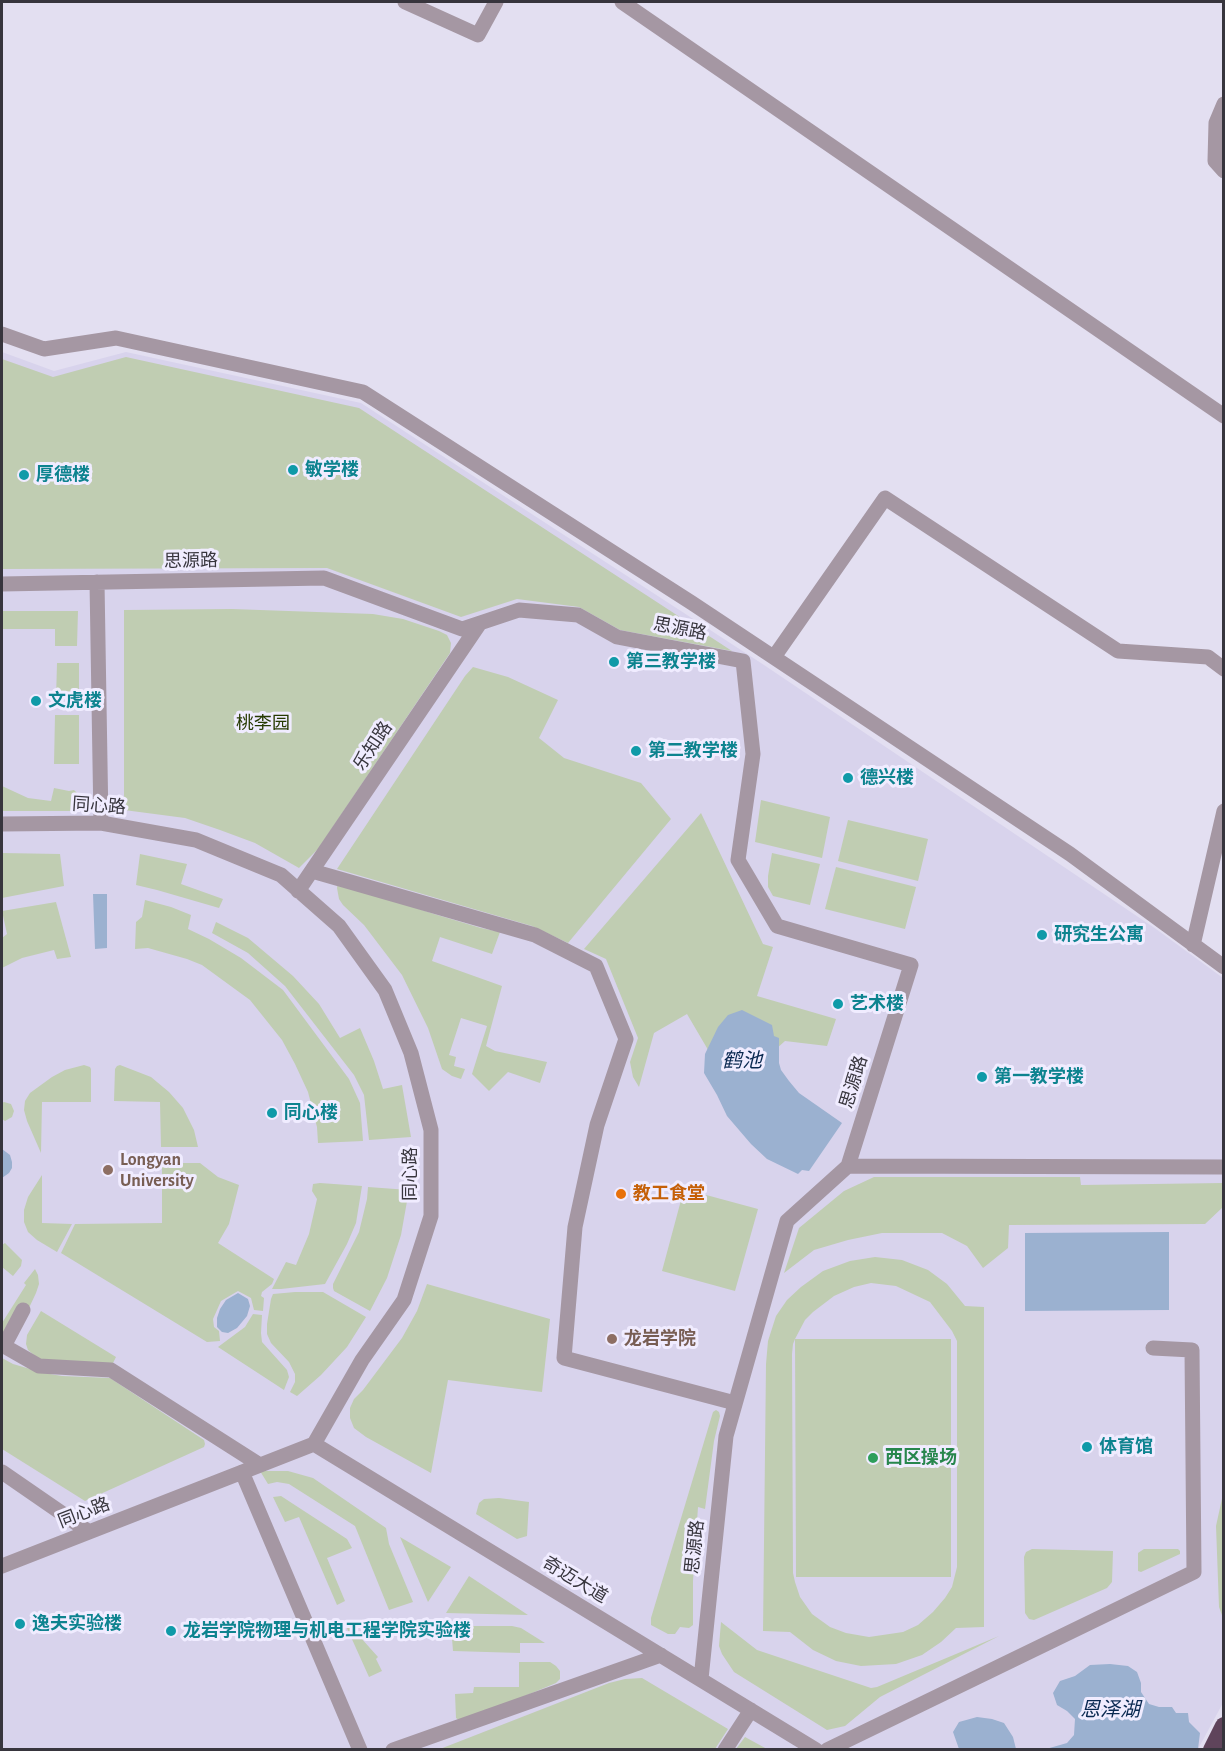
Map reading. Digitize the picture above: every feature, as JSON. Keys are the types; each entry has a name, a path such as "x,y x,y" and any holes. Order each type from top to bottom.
{"highway":[{"path":"1212,1749 1224,1726"}],"street":[{"path":"405,2 478,35 496,2"},
{"path":"622,2 1224,416"},
{"path":"1224,104 1216,123 1215,161 1224,171"},
{"path":"2,334 44,349 116,338 363,392 774,657 1070,854 1224,967"},
{"path":"774,657 885,498 1118,651 1208,657 1224,669"},
{"name":"思源路","path":"2,584 324,578 462,629 519,610 578,615 617,637 743,661 753,754 738,860 777,926 910,965 848,1166 787,1221 726,1436 701,1679"},
{"path":"97,582 101,823"},
{"name":"乐知路","path":"298,891 480,623"},
{"path":"1193,945 1224,811"},
{"name":"同心路","path":"2,824 101,823 196,840 281,875 339,926 385,990 411,1053 431,1130 431,1216 404,1300 362,1360 314,1444 2,1566"},
{"path":"312,871 535,935 596,966 626,1040 597,1125 575,1227 564,1358 735,1403"},
{"path":"848,1166 1224,1167"},
{"path":"23,1310 4,1346 39,1366 111,1370 260,1465"},
{"path":"827,1749 1194,1572 1192,1350 1153,1348"},
{"name":"奇迈大道","path":"314,1444 816,1749"},
{"path":"2,1472 89,1532"},
{"path":"242,1472 360,1749"},
{"path":"393,1749 661,1655"},
{"path":"725,1749 751,1710"}],"shaded area":[{"name":"龙岩学院","path":"2,352 54,371 126,352 361,403 764,665 1156,929 1223,978 1224,1701 1198,1749 2,1750"}],"green space":[{"path":"126,357 359,408 732,651 620,630 579,607 517,599 461,617 327,568 2,569 2,359 53,377"},
{"name":"桃李园","path":"232,609 373,614 403,619 439,631 447,635 451,643 450,653 318,849 299,868 255,843 185,818 124,810 124,610"},
{"path":"2,611 78,611 77,646 55,646 55,629 2,629"},
{"path":"57,663 79,663 79,699 56,699"},
{"path":"473,667 508,677 558,700 539,738 564,758 641,783 671,819 568,943 532,926 337,869"},
{"path":"55,715 79,715 79,764 54,764"},
{"path":"2,786 28,798 51,801 54,788 74,790 78,794 78,801 76,808 71,811 2,811"},
{"path":"761,800 830,817 822,858 755,842"},
{"path":"701,813 763,944 773,947 757,996 836,1019 827,1046 785,1041 731,1089 687,1014 654,1033 639,1087 633,1077 630,1062 638,1038 606,959 584,949"},
{"path":"848,820 928,839 918,881 838,861"},
{"path":"2,853 60,854 64,886 2,898"},
{"path":"772,853 820,864 810,905 773,896 768,887"},
{"path":"140,854 187,864 181,884 223,899 219,908 136,885"},
{"path":"836,867 916,887 905,929 825,909"},
{"path":"338,882 434,914 500,932 492,954 440,937 432,961 502,986 486,1046 495,1051 547,1062 540,1083 508,1072 489,1091 472,1074 487,1026 461,1018 449,1055 456,1057 454,1066 465,1069 461,1079 442,1069 428,1028 402,975 364,925 343,905 339,899"},
{"path":"145,900 191,915 188,929 241,958 283,990 349,1079 360,1103 363,1141 318,1143 317,1127 308,1092 295,1064 282,1040 250,1000 202,965 148,948 135,949 136,922 142,917"},
{"path":"56,902 71,957 57,959 54,950 22,958 2,968 2,938 7,934 2,911"},
{"path":"216,922 248,938 293,976 319,1004 340,1038 360,1028 383,1089 402,1085 411,1137 369,1140 364,1095 354,1075 285,986 248,953 212,933"},
{"path":"84,1065 91,1069 91,1102 42,1102 41,1153 27,1121 24,1110 25,1101 30,1093 52,1077 65,1070"},
{"path":"120,1065 151,1077 169,1092 183,1108 194,1130 198,1147 161,1147 160,1102 114,1101 115,1069"},
{"path":"2,1103 11,1104 14,1111 12,1117 5,1121 2,1119"},
{"path":"162,1163 200,1163 218,1177 239,1185 229,1224 218,1243 274,1279 272,1284 262,1292 263,1311 254,1310 251,1298 238,1291 221,1301 213,1319 214,1327 219,1331 220,1341 207,1342 61,1253 75,1224 162,1223"},
{"path":"42,1175 42,1223 72,1224 57,1252 28,1232 24,1222 24,1210 28,1197"},
{"path":"874,1177 1080,1177 1081,1185 1223,1183 1223,1207 1205,1224 1009,1225 1008,1248 983,1268 967,1246 942,1233 882,1233 814,1250 784,1273 799,1228 844,1191"},
{"path":"313,1184 362,1186 356,1223 347,1244 325,1284 272,1289 286,1262 296,1265 309,1234 317,1199 312,1191"},
{"path":"368,1187 409,1190 401,1235 387,1278 370,1311 334,1291 333,1288 359,1232"},
{"path":"684,1189 758,1209 735,1291 662,1271"},
{"path":"5,1243 22,1260 21,1266 13,1276 2,1267 2,1245"},
{"path":"875,1257 902,1260 928,1270 947,1284 965,1306 984,1307 984,1627 956,1628 922,1655 896,1664 861,1666 836,1661 813,1650 790,1632 763,1631 768,1341 776,1316 787,1300 823,1271 850,1261","holes":["871,1283 896,1286 930,1302 957,1341 957,1567 952,1587 945,1598 918,1625 903,1632 869,1637 846,1633 830,1627 812,1614 800,1597 795,1582 793,1573 792,1354 793,1344 805,1320 834,1296 854,1287"]},
{"path":"35,1269 39,1284 36,1293 20,1327 2,1351 2,1323 26,1285 24,1283"},
{"path":"427,1284 550,1319 542,1392 448,1380 431,1473 366,1437 354,1428 350,1418 350,1408 354,1399 402,1338 417,1311"},
{"path":"323,1292 366,1317 347,1347 297,1396 290,1392 295,1382 295,1374 289,1362 271,1343 267,1334 273,1294"},
{"path":"41,1311 116,1357 111,1367 41,1361 28,1350 26,1344 27,1335"},
{"path":"253,1314 262,1315 262,1342 287,1370 289,1377 284,1390 218,1347 245,1327"},
{"name":"西区操场","path":"795,1339 951,1339 951,1577 796,1577"},
{"path":"2,1358 13,1364 44,1373 110,1378 204,1440 204,1447 85,1501 2,1449"},
{"path":"716,1410 720,1416 714,1441 705,1509 698,1507 693,1581 693,1625 689,1628 680,1627 675,1634 668,1634 651,1625 651,1618 713,1412"},
{"path":"260,1471 288,1471 313,1478 386,1528 389,1544 413,1602 389,1610 355,1526 289,1484 277,1482 268,1484"},
{"path":"1223,1494 1224,1618 1219,1607 1216,1526"},
{"path":"281,1496 347,1539 352,1548 327,1558 345,1601 337,1605 299,1517 285,1522 273,1497"},
{"path":"499,1498 529,1502 527,1536 517,1539 476,1514 479,1503 484,1499"},
{"path":"400,1537 451,1567 428,1602"},
{"path":"1032,1549 1113,1551 1112,1582 1107,1588 1034,1620 1029,1619 1025,1613 1024,1557 1026,1552"},
{"path":"1144,1549 1178,1549 1180,1554 1141,1572 1138,1571 1138,1553"},
{"path":"469,1576 528,1615 446,1613"},
{"path":"354,1622 361,1638 378,1657 376,1659 382,1671 369,1677 346,1626"},
{"path":"721,1622 757,1650 871,1688 999,1636 880,1697 845,1726 827,1730 734,1672 719,1646"},
{"path":"451,1626 512,1626 521,1628 545,1643 520,1643 520,1653 453,1651"},
{"path":"519,1662 550,1662 560,1671 560,1679 556,1683 465,1721 456,1718 455,1694 473,1693 474,1687 519,1687"},
{"path":"642,1678 728,1729 715,1749 440,1749 609,1683"},
{"path":"745,1737 767,1749 736,1749"}],"water":[{"path":"93,894 107,894 107,948 95,949"},
{"name":"鹤池","path":"742,1010 772,1025 774,1036 779,1038 781,1070 799,1093 842,1123 809,1171 802,1170 798,1174 767,1159 727,1116 704,1073 705,1054 718,1027 728,1015"},
{"path":"2,1149 10,1155 12,1168 2,1178"},
{"path":"1169,1232 1169,1310 1025,1311 1025,1233"},
{"path":"238,1293 248,1299 250,1306 247,1316 237,1328 228,1333 222,1332 217,1327 220,1309 226,1300"},
{"name":"恩泽湖","path":"1090,1665 1128,1666 1137,1672 1141,1692 1149,1704 1172,1707 1176,1713 1188,1713 1189,1722 1200,1733 1198,1749 1046,1749 1067,1743 1074,1735 1075,1719 1057,1705 1053,1693 1060,1681 1075,1676"},
{"path":"977,1717 1004,1723 1013,1737 1016,1749 959,1749 953,1732 959,1722"}],"place":[{"name":"敏学楼","path":"293,470"},
{"name":"厚德楼","path":"24,475"},
{"name":"第三教学楼","path":"614,662"},
{"name":"文虎楼","path":"36,701"},
{"name":"第二教学楼","path":"636,751"},
{"name":"德兴楼","path":"848,778"},
{"name":"研究生公寓","path":"1042,935"},
{"name":"艺术楼","path":"838,1004"},
{"name":"第一教学楼","path":"982,1077"},
{"name":"同心楼","path":"272,1113"},
{"name":"Longyan University","path":"108,1170"},
{"name":"教工食堂","path":"621,1194"},
{"name":"龙岩学院","path":"612,1339"},
{"name":"体育馆","path":"1087,1447"},
{"name":"西区操场","path":"873,1458"},
{"name":"逸夫实验楼","path":"20,1624"},
{"name":"龙岩学院物理与机电工程学院实验楼","path":"171,1631"}]}
